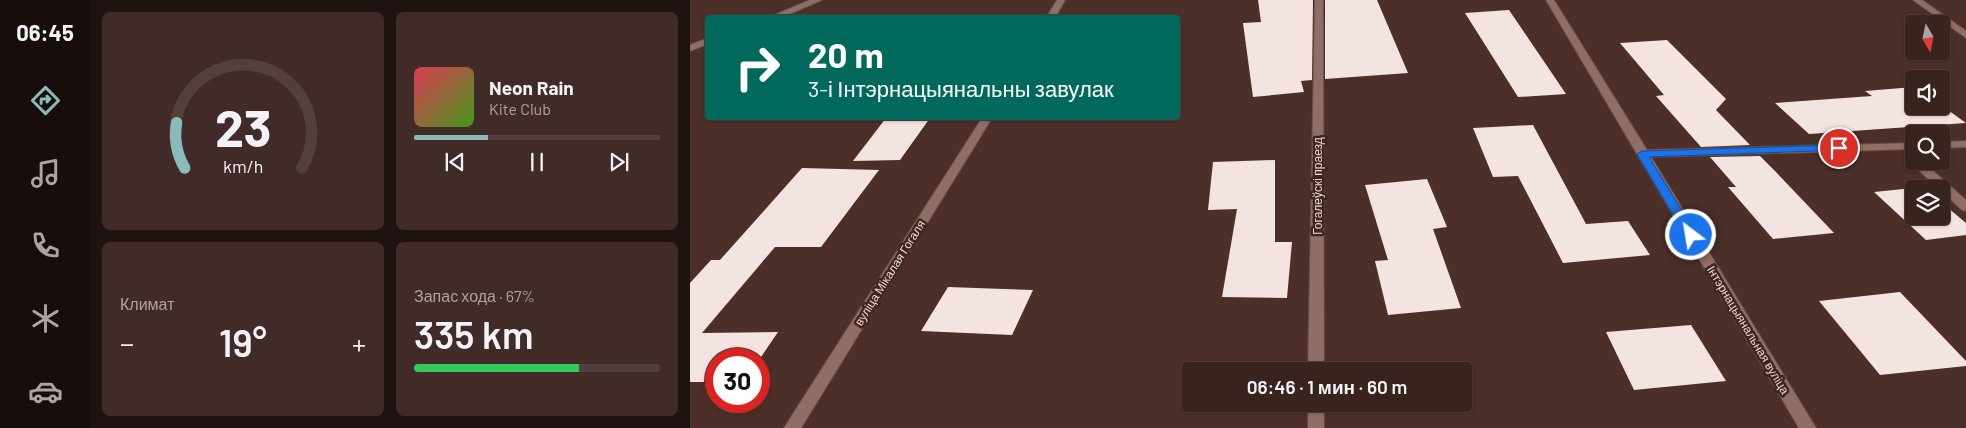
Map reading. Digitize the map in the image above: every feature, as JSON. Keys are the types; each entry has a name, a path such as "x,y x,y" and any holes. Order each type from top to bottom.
{"street":[{"path":"778,15 818,0"},
{"path":"1052,15 1062,0"},
{"name":"Гогалеўскі праезд","path":"1316,362 1319,0"},
{"name":"Інтэрнацыянальная вуліца","path":"1550,0 1808,428"},
{"path":"1916,0 1966,35"},
{"path":"690,48 705,42"},
{"name":"вуліца Мікалая Гогаля","path":"792,428 987,120"},
{"path":"1950,144 1966,144"},
{"path":"1898,146 1905,153"},
{"path":"1642,154 1905,146"},
{"path":"1924,170 1966,207"},
{"path":"1316,412 1316,428"}],"building":[{"path":"1258,0 1313,0 1312,80 1301,81 1304,92 1253,97 1243,23 1261,22"},
{"path":"1325,0 1377,0 1408,73 1325,79"},
{"path":"1509,10 1566,94 1518,97 1465,13"},
{"path":"1667,40 1726,99 1716,110 1750,145 1701,147 1656,96 1664,95 1620,43"},
{"path":"1905,88 1905,115 1950,115 1950,111 1966,123 1905,125 1905,127 1809,134 1775,103 1872,96 1865,91"},
{"path":"884,120 929,120 900,160 853,161"},
{"path":"1533,125 1586,224 1628,221 1650,255 1563,263 1518,176 1493,177 1473,128"},
{"path":"1760,156 1834,233 1773,239 1728,187 1736,187 1710,157"},
{"path":"1275,160 1275,242 1292,242 1287,298 1222,297 1237,209 1208,210 1213,162"},
{"path":"802,168 879,170 821,247 775,247 702,333 778,332 767,348 705,348 705,382 690,382 690,283 711,260 720,260"},
{"path":"1427,179 1447,227 1433,229 1461,308 1388,315 1375,261 1388,260 1365,185"},
{"path":"1905,189 1905,221 1874,192"},
{"path":"1950,210 1966,223 1966,235 1926,240 1910,225 1950,225"},
{"path":"948,287 1033,290 1012,335 921,331"},
{"path":"1900,292 1966,361 1966,366 1880,375 1819,301"},
{"path":"1691,325 1726,381 1634,390 1606,332"}],"route":[{"path":"1691,235 1642,154 1839,148"}]}
